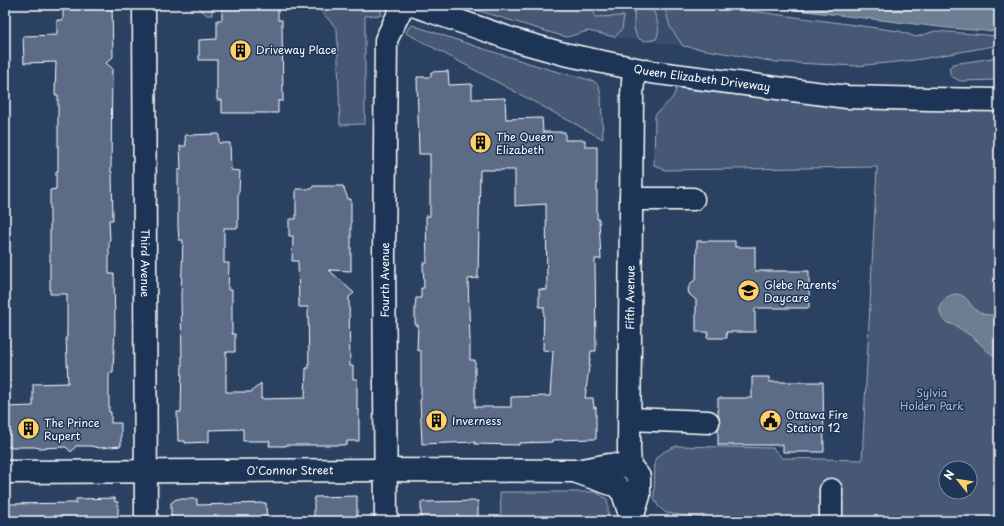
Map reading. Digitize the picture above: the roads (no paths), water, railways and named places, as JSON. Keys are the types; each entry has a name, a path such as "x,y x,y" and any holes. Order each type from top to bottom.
{"street":[{"name":"Third Avenue","path":"144,5 146,521"},
{"name":"Fourth Avenue","path":"386,521 384,254 386,40 403,5"},
{"name":"Queen Elizabeth Driveway","path":"413,5 514,40 564,54 634,69 847,97 999,100"},
{"name":"Fifth Avenue","path":"631,520 640,496 639,478 630,466 629,420 632,95 634,69"},
{"path":"632,199 693,199"},
{"path":"629,420 708,422"},
{"name":"O'Connor Street","path":"5,472 386,470 576,471 609,465 630,466"},
{"name":"O'Connor Street","path":"576,471 617,486 623,493 631,520"},
{"path":"831,490 831,521"}],"place":[{"name":"Driveway Place","path":"241,50"},
{"name":"The Queen Elizabeth","path":"481,143"},
{"name":"Glebe Parents' Daycare","path":"749,291"},
{"name":"Inverness","path":"436,421"},
{"name":"Ottawa Fire Station 12","path":"771,421"},
{"name":"The Prince Rupert","path":"28,429"}],"park label":[{"name":"Sylvia Holden Park","path":"932,399"}]}
